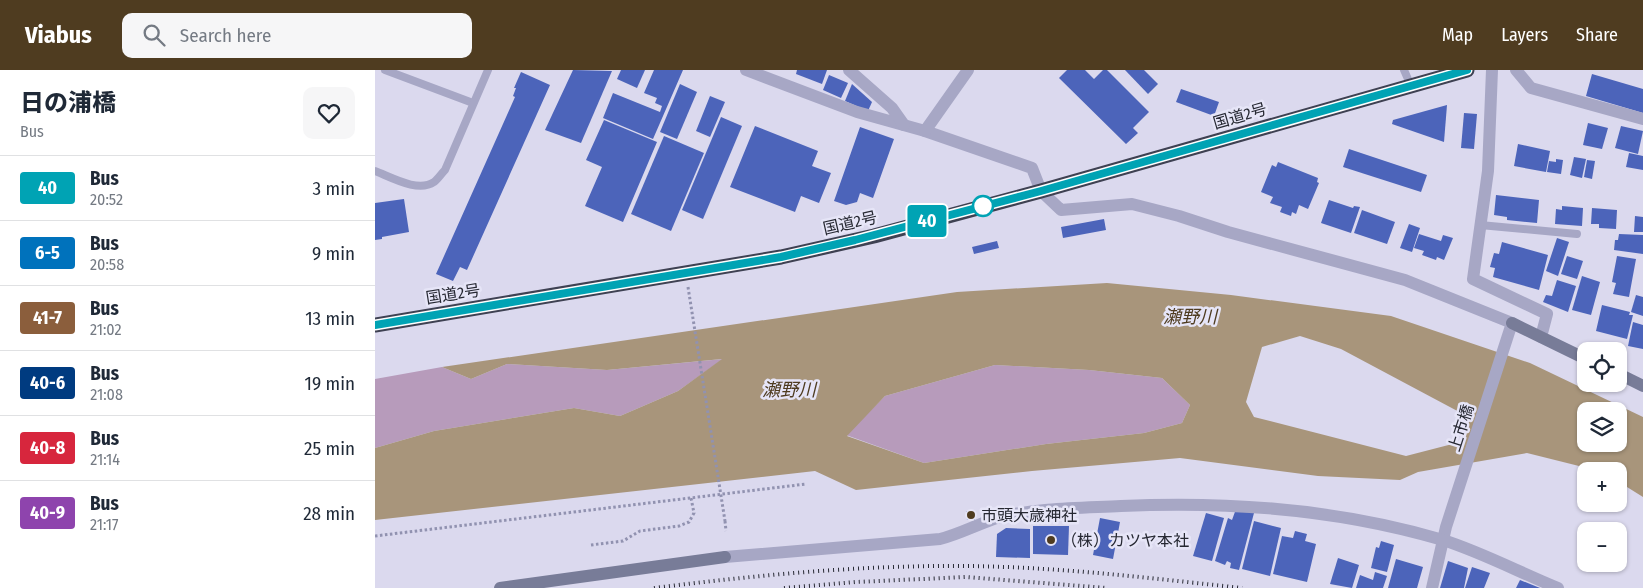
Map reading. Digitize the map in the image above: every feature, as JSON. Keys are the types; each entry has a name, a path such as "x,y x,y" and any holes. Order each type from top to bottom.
{"highway":[{"name":"国道2号","path":"375,325 781,257 883,233 1041,191 1467,70"}],"street":[{"path":"746,70 857,112 925,131 1032,168 1041,191 1061,210 1132,204 1179,216 1228,232 1354,264 1405,280 1511,323 1577,354"},
{"path":"849,70 892,108 904,125"},
{"path":"925,131 968,70"},
{"path":"1492,70 1488,171 1473,279 1547,314 1541,336"},
{"path":"1516,70 1531,88 1643,119"},
{"name":"上市橋","path":"1433,588 1446,527 1511,323"},
{"path":"1627,378 1643,386"},
{"path":"500,588 725,557 940,539 962,534 1000,517 1063,509 1176,504 1254,506 1345,516 1444,540 1558,588"}],"lane":[{"path":"385,70 473,103"},
{"path":"375,171 412,184 424,186 434,182 445,170 488,70"},
{"path":"1404,70 1411,86"},
{"path":"1480,224 1577,234"}],"path":[{"path":"688,287 726,531"},
{"path":"375,536 806,484"},
{"path":"591,545 623,541 639,531 679,526 689,522 694,513 691,498"}],"shaded area":[{"path":"723,359 678,391 620,416 574,408 434,431 375,448 375,379 442,367 471,379 507,364 607,370"},
{"path":"995,365 1089,370 1162,378 1190,405 1182,423 1144,433 1046,444 924,463 846,435 885,396"}],"water":[{"name":"瀬野川","path":"1107,283 1231,295 1391,316 1530,363 1577,385 1577,392 1591,392 1612,402 1577,402 1577,452 1627,452 1627,409 1643,417 1643,497 1627,487 1627,462 1577,462 1577,466 1527,453 1418,472 1400,480 1318,476 1180,458 1032,471 856,490 815,471 375,520 375,448 434,431 574,408 620,416 678,391 722,359 607,370 507,364 471,379 442,367 957,292","holes":["1300,336 1341,349 1463,414 1464,441 1406,456 1254,417 1246,402 1262,347","995,365 1089,370 1162,378 1190,405 1182,423 1144,433 1046,444 924,463 847,436 885,396"]}],"building":[{"path":"573,70 612,71 581,143 545,130"},
{"path":"621,70 645,70 637,88 617,79"},
{"path":"654,70 683,70 653,139 603,118 613,93 660,112 662,106 655,103 657,98 644,93"},
{"path":"797,70 827,70 822,84 796,74"},
{"path":"1067,70 1085,70 1094,79 1103,70 1107,70 1149,112 1133,128 1138,133 1126,144 1059,78"},
{"path":"1125,70 1144,70 1158,84 1148,94"},
{"path":"521,72 550,85 467,270 460,267 453,281 436,274 515,97 513,96 516,88 514,88"},
{"path":"1592,74 1643,89 1643,113 1586,96"},
{"path":"829,75 848,83 841,98 823,90"},
{"path":"680,84 697,92 677,139 660,132"},
{"path":"852,84 872,102 868,111 845,101"},
{"path":"1181,89 1219,102 1214,116 1176,102"},
{"path":"710,96 725,102 710,137 696,131"},
{"path":"1447,105 1444,142 1392,124 1393,120"},
{"path":"1464,113 1477,114 1474,149 1461,148"},
{"path":"721,117 742,126 703,219 682,210"},
{"path":"604,120 657,142 623,222 585,206 602,167 586,160"},
{"path":"1588,123 1608,128 1602,149 1583,145"},
{"path":"755,126 818,151 812,166 831,173 819,203 801,196 795,212 730,187"},
{"path":"1621,126 1643,131 1638,154 1615,148"},
{"path":"860,127 894,139 873,198 860,193 857,202 846,205 834,201"},
{"path":"664,136 704,153 671,231 631,214"},
{"path":"1518,144 1550,151 1546,172 1514,166"},
{"path":"1349,149 1427,175 1421,192 1343,167"},
{"path":"1629,153 1643,156 1643,170 1626,167"},
{"path":"1574,157 1586,159 1582,178 1570,175"},
{"path":"1556,159 1563,160 1561,174 1547,172 1549,161 1556,162"},
{"path":"1587,160 1595,161 1592,179 1584,177"},
{"path":"1278,162 1318,178 1317,182 1319,183 1308,209 1299,205 1296,214 1292,212 1291,216 1280,212 1282,207 1270,203 1273,197 1261,192 1272,165 1276,167"},
{"path":"1496,195 1539,200 1537,223 1507,220 1507,217 1494,215"},
{"path":"404,199 409,232 375,240 375,203"},
{"path":"1329,200 1353,208 1354,206 1360,207 1351,233 1321,223"},
{"path":"1562,206 1583,208 1582,226 1555,224 1556,209 1562,210"},
{"path":"1592,208 1617,210 1616,229 1599,228 1599,224 1591,224"},
{"path":"1362,210 1395,222 1387,244 1354,233"},
{"path":"1635,216 1643,217 1643,232 1634,232"},
{"path":"1104,219 1106,230 1063,238 1061,227"},
{"path":"1409,224 1420,228 1412,252 1400,248"},
{"path":"1419,234 1441,241 1443,235 1453,238 1444,260 1437,257 1436,260 1422,255 1424,251 1414,248"},
{"path":"1619,234 1643,235 1643,254 1614,250 1615,240 1618,240"},
{"path":"1557,238 1569,242 1558,276 1546,271"},
{"path":"997,241 999,248 974,254 972,247"},
{"path":"1502,242 1548,255 1539,290 1493,277 1495,268 1490,267 1494,253 1499,254"},
{"path":"1567,256 1583,261 1577,279 1561,274"},
{"path":"1617,256 1636,259 1629,297 1613,294 1616,283 1612,282"},
{"path":"1582,276 1600,282 1591,315 1572,310"},
{"path":"1557,280 1576,286 1568,312 1543,302 1546,295 1552,296"},
{"path":"1636,295 1643,297 1643,316 1631,312"},
{"path":"1602,305 1630,312 1629,315 1633,315 1627,339 1596,331"},
{"path":"1633,322 1643,325 1643,349 1628,346"},
{"path":"1236,509 1254,513 1239,570 1230,568 1231,563 1227,561 1225,565 1215,561 1228,518 1232,520"},
{"name":"市頭大歳神社","path":"966,511 975,511 975,520 967,520"},
{"path":"1206,513 1224,518 1212,561 1193,556"},
{"path":"1100,518 1120,522 1113,559 1093,555"},
{"path":"1254,521 1281,528 1270,576 1242,569"},
{"name":"（株）カツヤ本社","path":"1033,526 1069,526 1068,555 1033,554"},
{"path":"1006,528 1030,529 1030,558 996,557 997,534"},
{"path":"1295,531 1307,534 1305,541 1316,544 1307,582 1273,574 1282,536 1293,538"},
{"path":"1381,541 1394,545 1387,572 1371,568 1376,547 1379,548"},
{"path":"1338,558 1359,565 1352,588 1330,584"},
{"path":"1396,559 1423,567 1417,588 1388,588"},
{"path":"1448,561 1468,568 1464,588 1440,588"},
{"path":"1472,567 1490,573 1484,588 1465,588"},
{"path":"1375,572 1387,576 1383,588 1356,588 1360,575 1373,580"},
{"path":"1520,580 1540,588 1516,588"}],"railway":[{"path":"654,588 810,572 927,566 1001,567 1070,571 1242,588"},
{"path":"784,588 856,582 966,577 1107,588"}],"bus line":[{"name":"40","path":"375,325 781,257 855,240 1041,191 1467,70"}],"place":[{"name":"市頭大歳神社","path":"971,515"},
{"name":"（株）カツヤ本社","path":"1051,540"}]}
